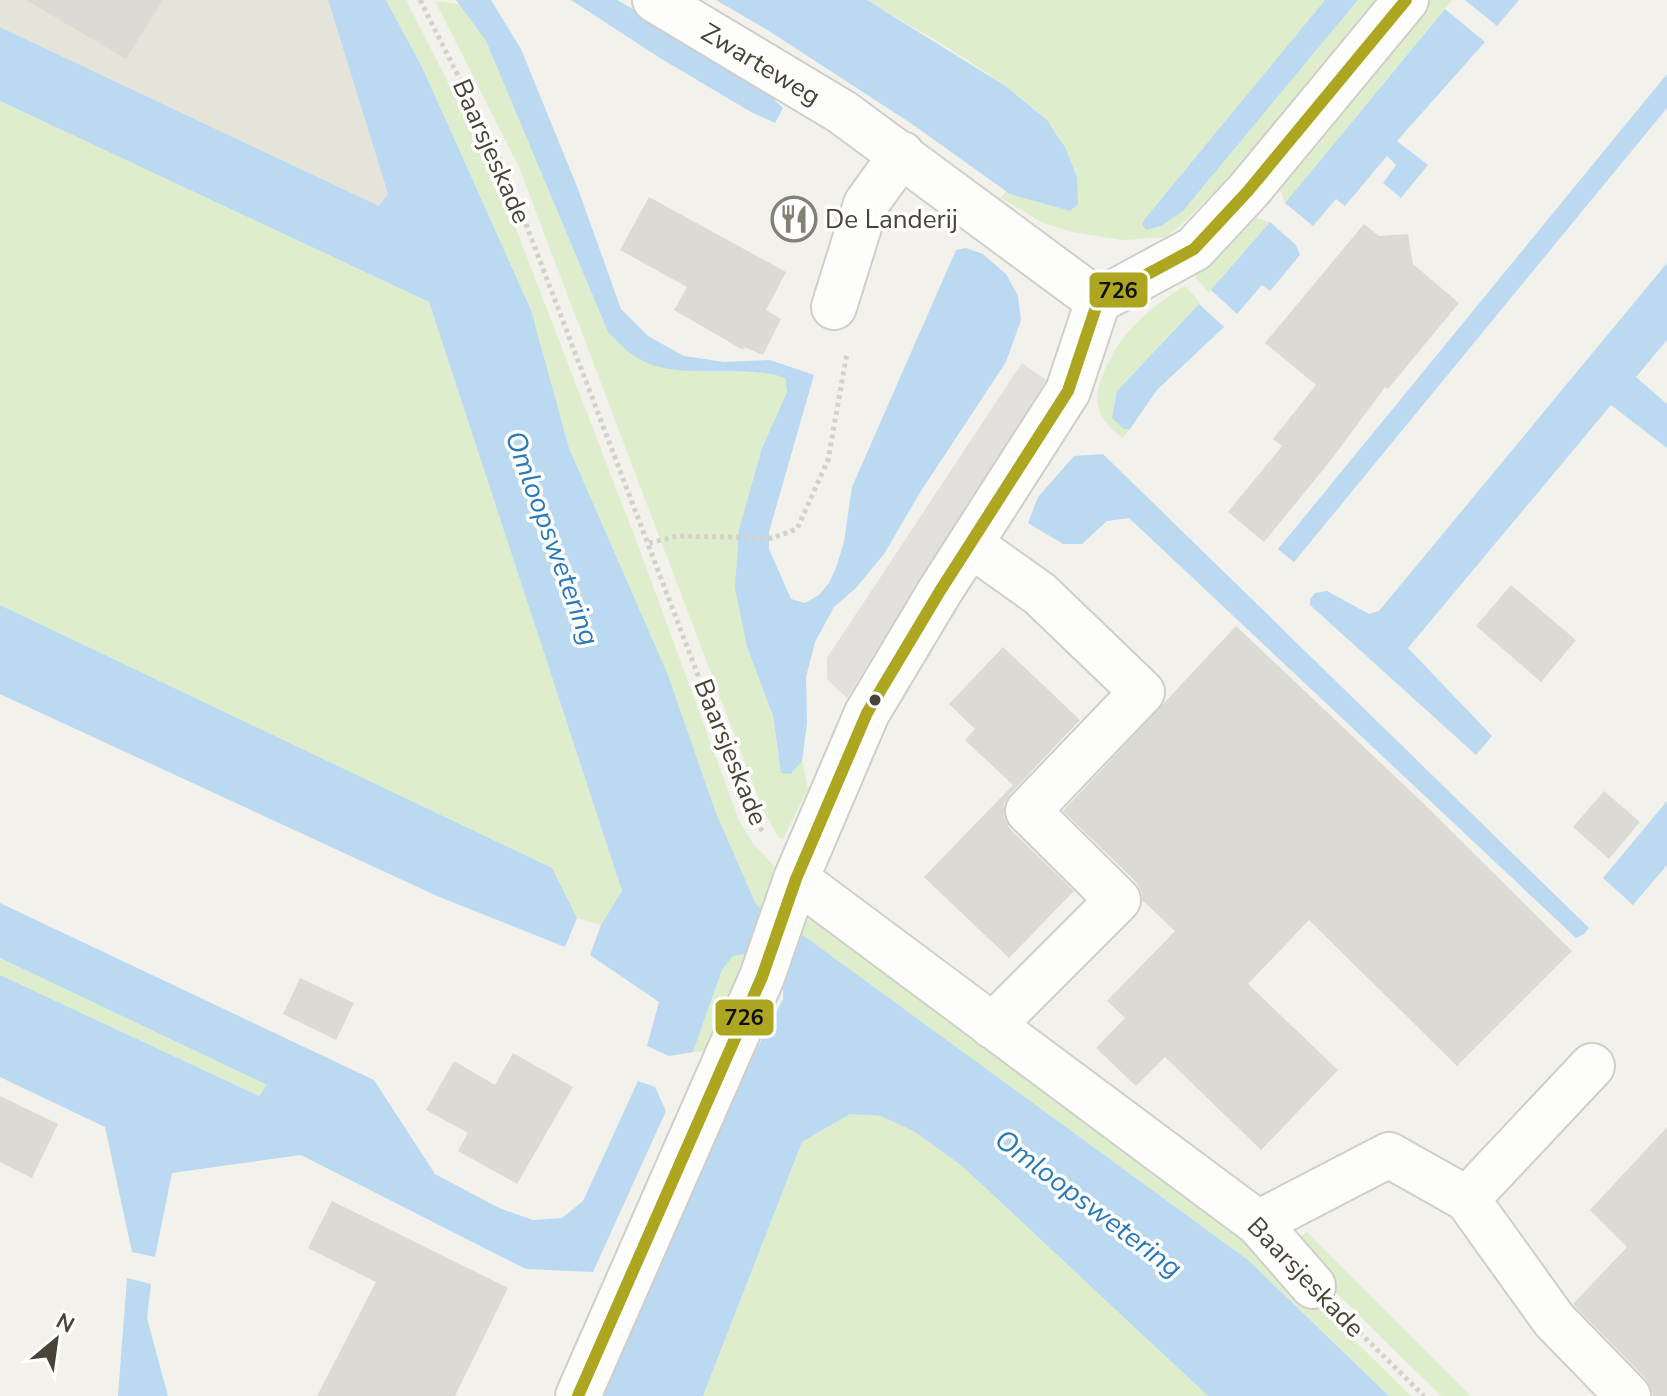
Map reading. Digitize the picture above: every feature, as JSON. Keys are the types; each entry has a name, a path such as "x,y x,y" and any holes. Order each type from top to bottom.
{"street":[{"name":"Zwarteweg","path":"655,0 842,112 1098,301"},
{"path":"578,1396 762,977 789,897 867,713 1068,391 1098,301 1194,249 1248,191 1406,0"},
{"path":"834,307 866,204 902,154"},
{"path":"970,544 1040,594 1142,692 1028,811 1118,900 992,1026"},
{"name":"Baarsjeskade","path":"789,897 992,1026 1258,1223 1313,1286"},
{"path":"1467,1199 1592,1066"},
{"path":"1258,1223 1389,1155 1467,1199 1554,1320 1628,1396"}],"path":[{"name":"Baarsjeskade","path":"420,0 505,169 752,817 789,897"},
{"path":"649,543 678,536 777,538 797,529 828,460 850,334 834,307"},
{"name":"Baarsjeskade","path":"1313,1286 1424,1396"}],"shaded area":[{"path":"0,0 328,0 388,194 379,206 0,27"},
{"path":"1022,363 1046,380 847,698 827,679 827,658"}],"green space":[{"path":"386,0 406,0 496,177 639,548 739,820 752,842 778,870 767,918 755,902 716,813 668,675 569,448 531,310 423,69"},
{"path":"867,0 1325,0 1142,224 1183,211 1358,0 1377,0 1237,169 1179,227 1165,237 1122,240 1072,232 1043,223 1001,198 1006,191 1069,211 1067,157 1055,131 1035,110 978,67"},
{"path":"1430,0 1452,0 1285,203 1280,190 1282,180"},
{"path":"435,1 459,4 486,41 608,332 671,369 753,371 785,377 787,392 762,448 739,529 747,647 773,716 778,755 791,774 802,761 808,789 783,839 779,838 763,810 519,167"},
{"path":"0,101 429,302 622,891 601,925 577,918 551,868 0,605"},
{"path":"1253,217 1270,222 1209,293 1195,277"},
{"path":"1185,285 1200,303 1117,391 1124,429 1130,429 1123,438 1109,426 1099,410 1098,392 1103,374 1118,346 1136,323"},
{"path":"804,908 1248,1236 1411,1396 1389,1396 1248,1260 796,930"},
{"path":"753,953 713,1051 693,1052 722,970 733,956"},
{"path":"0,958 267,1085 259,1096 0,975"},
{"path":"850,1114 881,1116 915,1132 962,1166 1208,1396 703,1396 802,1142"},
{"path":"1307,1232 1471,1396 1441,1396 1297,1254 1297,1239"}],"water":[{"name":"Omloopswetering","path":"328,0 386,0 423,69 531,310 569,448 668,675 716,813 755,902 767,918 753,953 733,956 722,970 693,1052 669,1056 647,1046 659,1002 590,955 601,925 622,891 429,302 0,101 0,27 379,206 388,194"},
{"path":"456,0 491,0 521,49 578,189 621,309 648,336 684,356 724,362 770,360 814,375 769,532 769,549 791,599 805,603 819,595 829,583 844,542 852,487 956,250 966,248 983,254 1006,274 1018,296 1021,320 1006,362 921,491 884,554 856,588 834,607 815,642 806,677 807,723 802,761 791,774 781,773 773,716 747,647 735,588 739,529 762,448 787,392 785,378 652,365 632,355 608,332 486,41"},
{"path":"571,0 617,0 720,59 764,90 783,108 775,123 660,58"},
{"path":"716,0 867,0 1007,87 1047,120 1065,147 1077,177 1078,204 1070,211 1010,194 912,124"},
{"path":"1325,0 1358,0 1183,211 1161,226 1146,230 1142,224 1148,215"},
{"path":"1465,0 1519,0 1497,26"},
{"path":"1445,9 1485,42 1397,141 1428,165 1401,198 1383,183 1396,165 1387,156 1345,206 1336,199 1313,226 1285,203"},
{"path":"1667,74 1667,108 1294,562 1278,549"},
{"path":"1270,222 1296,245 1300,255 1270,291 1262,285 1237,314 1211,290"},
{"path":"1667,263 1667,340 1636,377 1667,404 1667,448 1611,405 1408,648 1492,736 1476,755 1310,605 1310,599 1315,593 1327,591 1369,614 1379,611"},
{"path":"1199,304 1224,327 1157,390 1130,429 1124,429 1112,418 1117,391"},
{"path":"1103,454 1589,928 1584,934 1576,938 1129,518 1107,521 1082,544 1063,544 1028,523 1038,497 1074,456"},
{"path":"0,605 552,868 577,918 565,947 437,896 0,694"},
{"path":"1667,801 1667,865 1633,905 1603,878"},
{"path":"0,903 374,1080 435,1174 499,1208 533,1220 562,1218 583,1201 638,1081 655,1087 666,1111 593,1272 526,1269 301,1155 172,1173 155,1257 132,1252 105,1127 0,1077 0,975 259,1096 267,1085 0,958"},
{"name":"Omloopswetering","path":"796,930 1248,1260 1389,1396 1208,1396 962,1166 915,1132 881,1116 850,1114 802,1142 703,1396 602,1396 743,1075 783,999 784,959"},
{"path":"127,1278 151,1284 147,1318 168,1396 118,1396"}],"building":[{"path":"26,0 163,0 126,59"},
{"path":"649,197 786,272 766,310 781,319 763,355 744,347 743,350 674,310 687,287 620,250"},
{"path":"1364,224 1379,236 1408,234 1413,264 1459,303 1388,389 1385,387 1264,542 1228,512 1282,446 1273,439 1316,385 1265,343"},
{"path":"1511,585 1576,640 1541,682 1476,626"},
{"path":"1236,626 1421,801 1572,951 1457,1066 1309,920 1248,984 1338,1070 1261,1150 1165,1057 1136,1086 1096,1048 1125,1018 1107,1001 1175,931 1142,900 1136,882 1063,811"},
{"path":"1003,647 1080,720 1004,804 1004,817 1010,829 1074,891 1009,958 924,877 1013,785 965,740 975,729 949,704"},
{"path":"1604,791 1640,822 1609,859 1573,827"},
{"path":"300,978 354,1003 336,1040 283,1014"},
{"path":"513,1053 573,1087 517,1184 458,1151 468,1133 426,1110 454,1061 495,1085"},
{"path":"0,1096 58,1124 32,1178 0,1162"},
{"path":"1667,1127 1667,1396 1653,1396 1646,1379 1573,1304 1627,1247 1590,1210"},
{"path":"332,1201 508,1288 455,1396 317,1396 376,1282 308,1248"}],"transit line":[{"name":"726","path":"578,1396 762,977 796,879 867,713 940,591 1068,391 1098,301 1194,249 1248,191 1406,0"}],"place":[{"name":"De Landerij","path":"794,219"}]}
